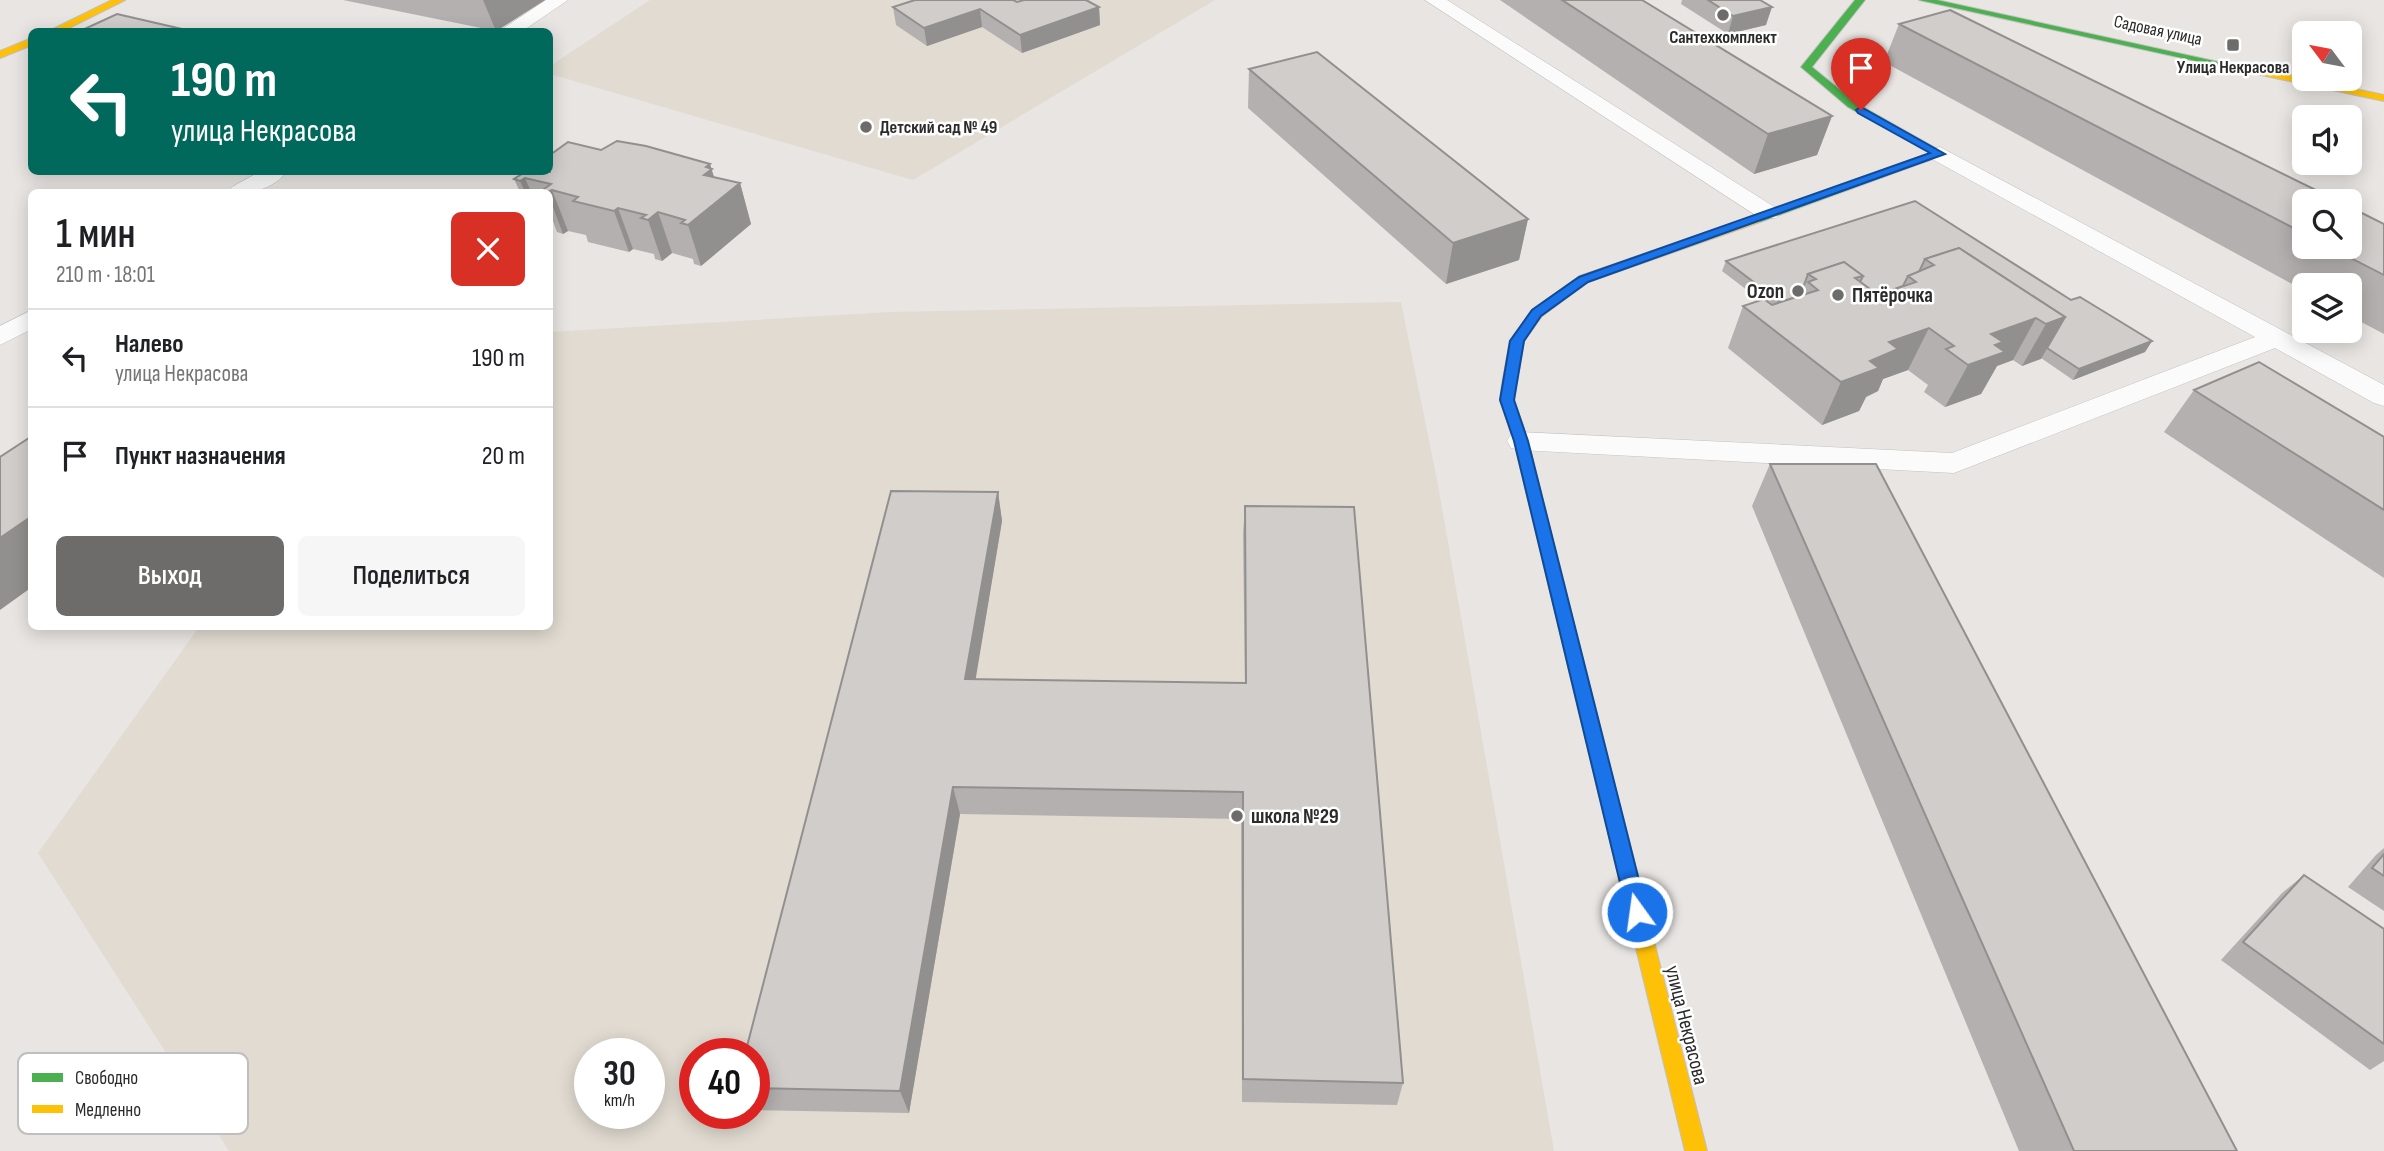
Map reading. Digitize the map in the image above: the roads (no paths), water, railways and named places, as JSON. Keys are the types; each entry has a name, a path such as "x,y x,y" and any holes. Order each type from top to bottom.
{"street":[{"path":"60,28 120,0"},
{"path":"1860,0 1806,67 1821,84 1842,99 1940,154"},
{"name":"Садовая улица","path":"1924,0 2384,98"},
{"path":"0,55 28,43"},
{"name":"улица Некрасова","path":"1696,1151 1521,441 1507,400 1517,341 1537,313 1584,279 1940,154"}],"lane":[{"path":"514,28 559,0"},
{"path":"1434,0 1768,213"},
{"path":"1940,154 2384,397"},
{"path":"245,189 270,175"},
{"path":"0,337 28,320"},
{"path":"1521,441 1954,463 2274,339"}],"place":[{"name":"Сантехкомплект","path":"1723,15"},
{"name":"Улица Некрасова","path":"2233,45"},
{"name":"Детский сад № 49","path":"866,127"},
{"name":"Ozon","path":"1798,291"},
{"name":"Пятёрочка","path":"1838,295"},
{"name":"школа №29","path":"1237,816"}]}
